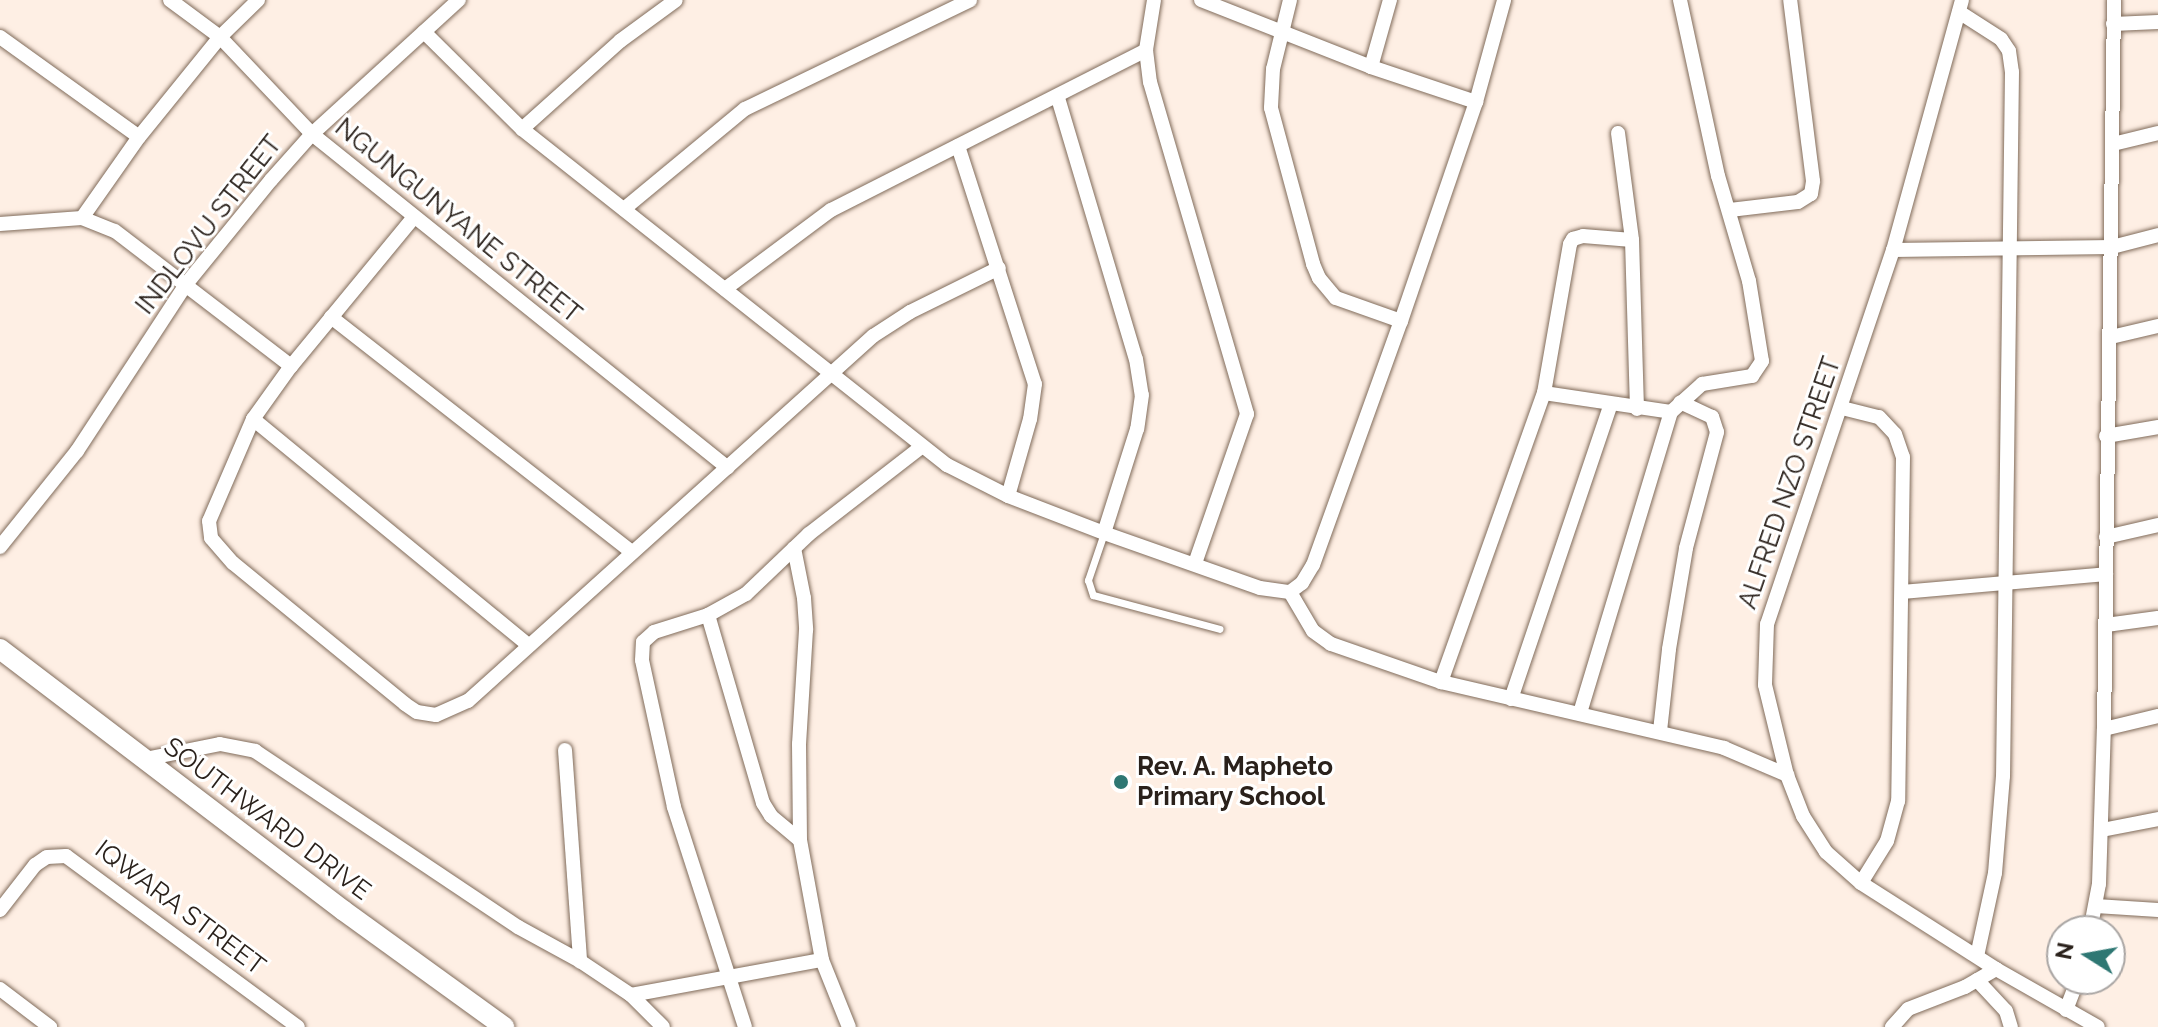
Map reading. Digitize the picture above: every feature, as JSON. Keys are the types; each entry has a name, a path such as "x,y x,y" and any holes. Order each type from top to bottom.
{"main road":[{"name":"SOUTHWARD DRIVE","path":"0,649 504,1027"}],"street":[{"name":"NGUNGUNYANE STREET","path":"170,0 220,37 312,134 728,468"},
{"path":"82,218 139,137 220,37 258,0"},
{"name":"INDLOVU STREET","path":"0,547 77,451 187,283 312,134 459,0"},
{"path":"522,129 620,41 676,0"},
{"path":"624,209 745,109 970,0"},
{"path":"1154,0 1146,50 1150,82 1247,414 1195,563"},
{"path":"1201,0 1371,67 1476,102"},
{"path":"1290,0 1273,69 1271,108 1313,264 1319,278 1336,298 1401,321"},
{"path":"1371,67 1390,0"},
{"path":"424,32 522,129 921,447 967,477 1104,533 1260,588 1290,592 1302,583 1313,565 1476,102 1504,0"},
{"path":"1580,713 1675,407 1702,384 1746,378 1760,367 1761,354 1749,281 1715,166 1680,0"},
{"path":"1730,210 1798,202 1811,194 1813,181 1790,0"},
{"path":"2094,915 2102,830 2114,0"},
{"path":"1961,6 2009,51 2012,72 2000,831 1989,911 1977,956"},
{"name":"ALFRED NZO STREET","path":"1961,6 1893,250 1767,624 1765,685 1787,775 1815,836 1861,883 1996,969 2098,1027"},
{"path":"2113,24 2158,22"},
{"path":"0,37 139,137"},
{"path":"725,289 831,210 1058,98 1146,50"},
{"path":"1058,98 1136,359 1142,395 1137,429 1104,533"},
{"path":"1618,133 1632,240 1637,409"},
{"path":"2113,144 2158,133"},
{"path":"958,146 1035,384 1030,419 1008,496"},
{"path":"414,217 291,366 253,419 209,521 211,538 219,550 417,712 436,715 468,701 630,551 891,323 999,268"},
{"path":"0,224 82,218 126,238 291,366"},
{"path":"1893,250 2112,247 2158,235"},
{"path":"1441,682 1544,393 1573,239 1632,240"},
{"path":"331,317 630,551"},
{"path":"2111,337 2158,326"},
{"path":"1544,393 1637,409 1675,407 1712,417 1717,432 1686,548 1660,731"},
{"path":"1511,699 1610,406"},
{"path":"1842,408 1879,417 1899,441 1903,457 1898,801 1887,841 1861,883"},
{"path":"253,419 528,645"},
{"path":"2106,436 2158,427"},
{"path":"745,1027 674,807 641,650 643,642 654,632 708,615 765,579 794,548 921,447"},
{"path":"2106,537 2158,525"},
{"path":"794,548 804,598 806,630 799,744 800,840 822,960 849,1027"},
{"path":"1902,592 2106,574"},
{"path":"1290,592 1321,639 1441,682 1724,748 1787,775"},
{"path":"708,615 763,803 771,816 800,840"},
{"path":"2106,625 2158,618"},
{"path":"2104,729 2158,716"},
{"path":"145,759 220,744 255,751 518,927 580,961 631,995 663,1027"},
{"path":"565,750 580,961"},
{"path":"2102,830 2158,819"},
{"name":"IQWARA STREET","path":"0,910 35,865 47,857 66,856 298,1027"},
{"path":"2096,906 2158,910"},
{"path":"631,995 822,960"},
{"path":"1892,1027 1908,1009 1996,969"},
{"path":"1977,980 2006,1011 2011,1027"},
{"path":"0,989 50,1027"},
{"path":"2066,1010 2072,995"}],"lane":[{"path":"1104,533 1088,580 1093,595 1220,629"}],"place":[{"name":"Rev. A. Mapheto Primary School","path":"1121,782"}]}
